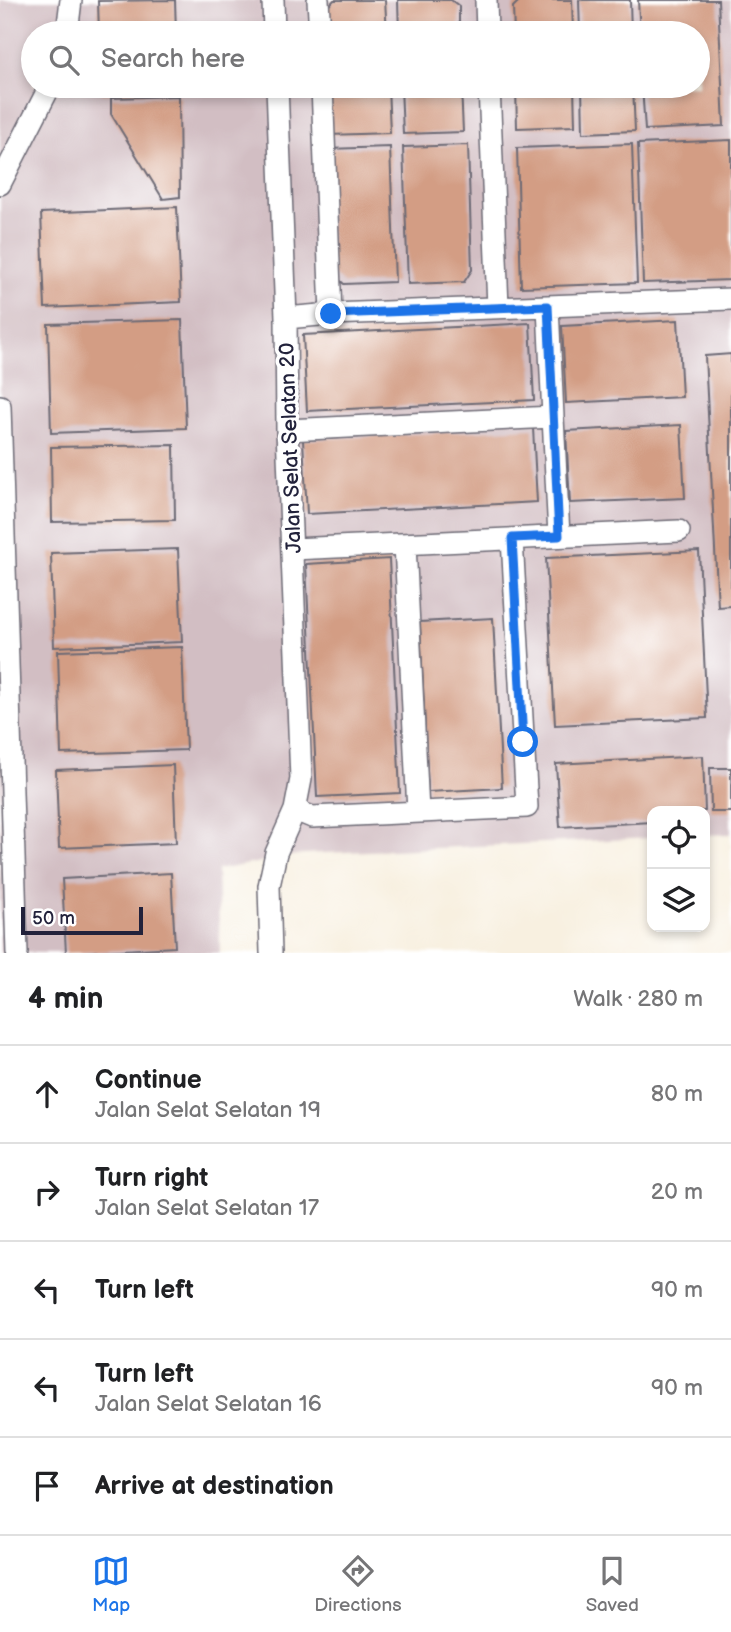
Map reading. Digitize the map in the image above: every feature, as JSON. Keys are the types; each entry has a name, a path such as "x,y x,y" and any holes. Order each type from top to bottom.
{"street":[{"path":"68,21 71,0"},
{"path":"273,0 274,21"},
{"path":"318,0 319,21"},
{"path":"486,0 487,21"},
{"path":"0,184 44,98"},
{"name":"Jalan Selat Selatan 20","path":"271,953 269,886 276,853 295,810 301,779 277,98"},
{"path":"322,98 331,314"},
{"path":"489,98 498,307"},
{"path":"286,318 731,299"},
{"path":"548,306 559,536"},
{"path":"0,406 17,953"},
{"path":"287,430 553,417"},
{"path":"293,549 679,531"},
{"path":"295,810 312,817 527,807 512,538"},
{"path":"405,544 418,812"}],"shaded area":[{"path":"0,0 731,0 731,834 710,835 710,806 647,806 647,838 303,854 217,870 220,953 0,953"}],"building":[{"path":"175,0 176,21 99,21 98,1"},
{"path":"334,0 385,0 386,21 323,21 323,12"},
{"path":"398,0 451,0 459,6 459,21 399,21"},
{"path":"520,0 572,0 573,21 514,21 513,7"},
{"path":"579,0 630,0 631,21 580,21"},
{"path":"638,0 718,0 724,126 645,130 643,98 710,98 710,21 639,21"},
{"path":"111,98 179,98 180,197 163,199 111,114"},
{"path":"326,98 389,98 390,133 328,135"},
{"path":"402,98 462,98 463,132 403,134"},
{"path":"516,98 574,98 575,126 517,128"},
{"path":"582,98 634,98 635,131 583,133"},
{"path":"731,140 731,280 643,283 638,144"},
{"path":"632,144 637,283 521,287 517,148"},
{"path":"468,145 472,270 464,282 408,284 403,147"},
{"path":"390,147 395,282 344,284 332,273 327,149"},
{"path":"177,207 181,302 45,308 41,213"},
{"path":"182,320 186,428 51,433 48,324"},
{"path":"678,320 682,397 566,403 562,326"},
{"path":"530,323 534,400 307,411 303,335"},
{"path":"731,354 731,606 718,607 705,356"},
{"path":"681,425 685,498 570,503 566,431"},
{"path":"533,428 537,502 307,514 303,440"},
{"path":"174,445 175,520 52,522 51,447"},
{"path":"178,549 182,642 54,647 51,553"},
{"path":"699,551 707,718 555,725 546,558"},
{"path":"389,559 400,793 317,797 306,564"},
{"path":"493,618 502,788 428,792 420,622"},
{"path":"182,647 186,750 61,754 58,651"},
{"path":"703,756 705,806 647,806 647,822 560,827 556,764"},
{"path":"173,765 176,843 59,848 56,770"},
{"path":"710,768 731,768 731,812 711,812"},
{"path":"171,873 175,947 66,953 62,879"}],"route":[{"path":"331,314 548,306 559,536 512,538 523,742"}]}
